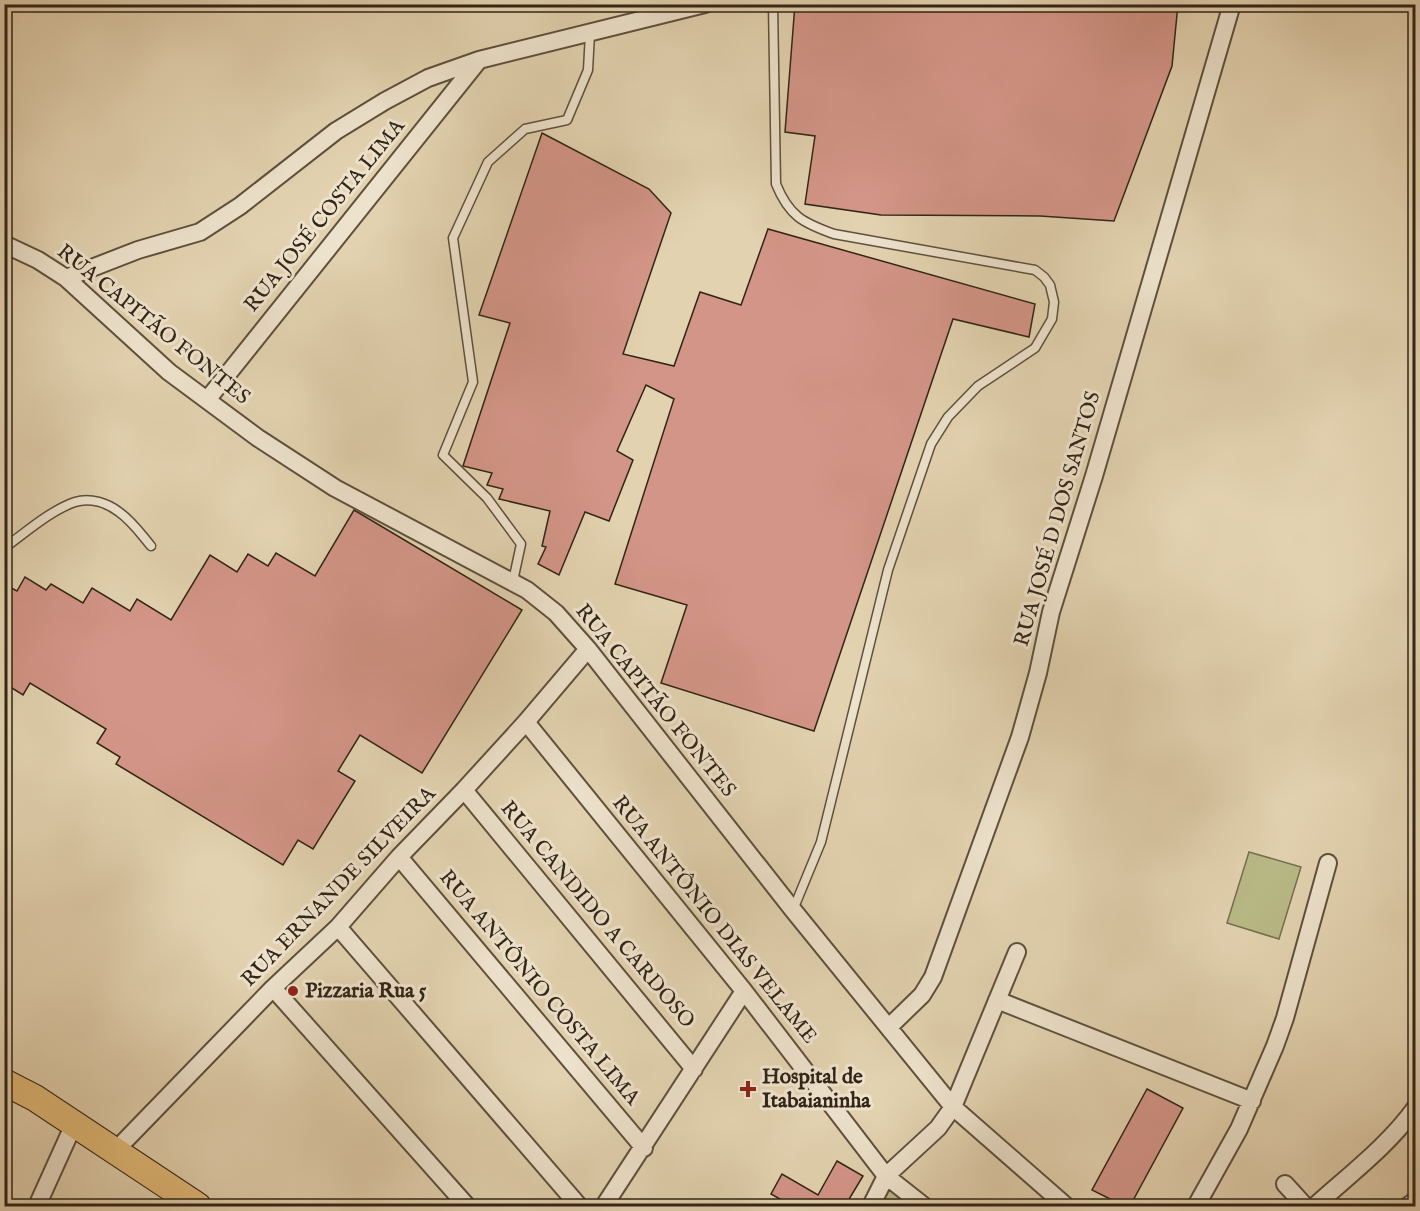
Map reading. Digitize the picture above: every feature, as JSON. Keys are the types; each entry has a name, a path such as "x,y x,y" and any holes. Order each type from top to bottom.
{"main road":[{"path":"4,1082 35,1098 198,1206"}],"street":[{"path":"66,278 138,250 200,232 240,206 336,131 428,78 479,60 705,4"},
{"name":"RUA JOSÉ D DOS SANTOS","path":"889,1027 922,995 933,977 1020,737 1038,673 1051,612 1094,476 1232,4"},
{"name":"RUA JOSÉ COSTA LIMA","path":"207,400 479,60"},
{"name":"RUA CAPITÃO FONTES","path":"4,244 38,260 66,278 134,342 258,438 335,488 513,581 556,613 588,649 793,910 953,1107 1066,1206"},
{"name":"RUA ERNANDE SILVEIRA","path":"115,1151 273,988 338,927 399,857 526,722 588,649"},
{"name":"RUA ANTÔNIO DIAS VELAME","path":"526,722 744,991 886,1176 924,1206"},
{"name":"RUA CANDIDO A CARDOSO","path":"464,790 694,1069"},
{"name":"RUA ANTÔNIO COSTA LIMA","path":"399,857 644,1148"},
{"path":"1196,1206 1239,1129 1285,1018 1328,863"},
{"path":"338,927 579,1206"},
{"path":"871,1206 886,1176 938,1128 953,1107 1017,952"},
{"path":"273,988 467,1206"},
{"path":"604,1206 644,1148 744,991"},
{"path":"998,1000 1252,1101"},
{"path":"1315,1206 1384,1143 1416,1107"},
{"path":"37,1206 74,1124"},
{"path":"1285,1184 1305,1206"},
{"path":"1408,1206 1416,1200"}],"lane":[{"path":"773,4 776,184 788,209 810,225 834,234 1035,270 1050,285 1054,302 1052,319 1035,348 978,386 948,417 931,444 888,570 823,836 793,910"},
{"path":"513,581 521,544 487,498 443,455 473,382 453,238 488,162 525,129 567,120 588,70 590,33"},
{"path":"4,548 58,511 77,501 93,500 118,510 151,546"}],"green space":[{"path":"1249,852 1301,867 1279,939 1227,923"},
{"path":"888,1184 914,1206 877,1206"}],"building":[{"path":"795,4 1178,4 1172,66 1114,221 1040,216 881,215 805,204 815,136 785,132"},
{"path":"542,133 649,189 671,213 623,354 674,366 700,292 741,305 768,229 1035,304 1029,337 953,319 814,731 661,683 687,605 615,584 674,399 646,385 617,451 633,460 609,521 585,512 559,575 538,564 546,547 542,546 550,511 499,499 503,489 487,485 492,473 463,466 510,323 479,315"},
{"path":"354,510 522,610 422,773 360,735 338,771 355,781 313,849 298,840 283,865 116,764 120,757 97,743 106,729 30,683 23,695 4,683 4,584 17,591 25,577 46,590 51,584 83,603 92,588 130,611 137,599 171,620 210,555 237,572 248,554 268,566 276,553 315,576"},
{"path":"1147,1089 1183,1108 1130,1206 1124,1206 1092,1190"},
{"path":"837,1161 863,1176 845,1206 776,1206 780,1199 771,1194 782,1174 818,1195"}],"place":[{"name":"Pizzaria Rua 5","path":"293,991"},
{"name":"Hospital de Itabaianinha","path":"748,1089"}]}
